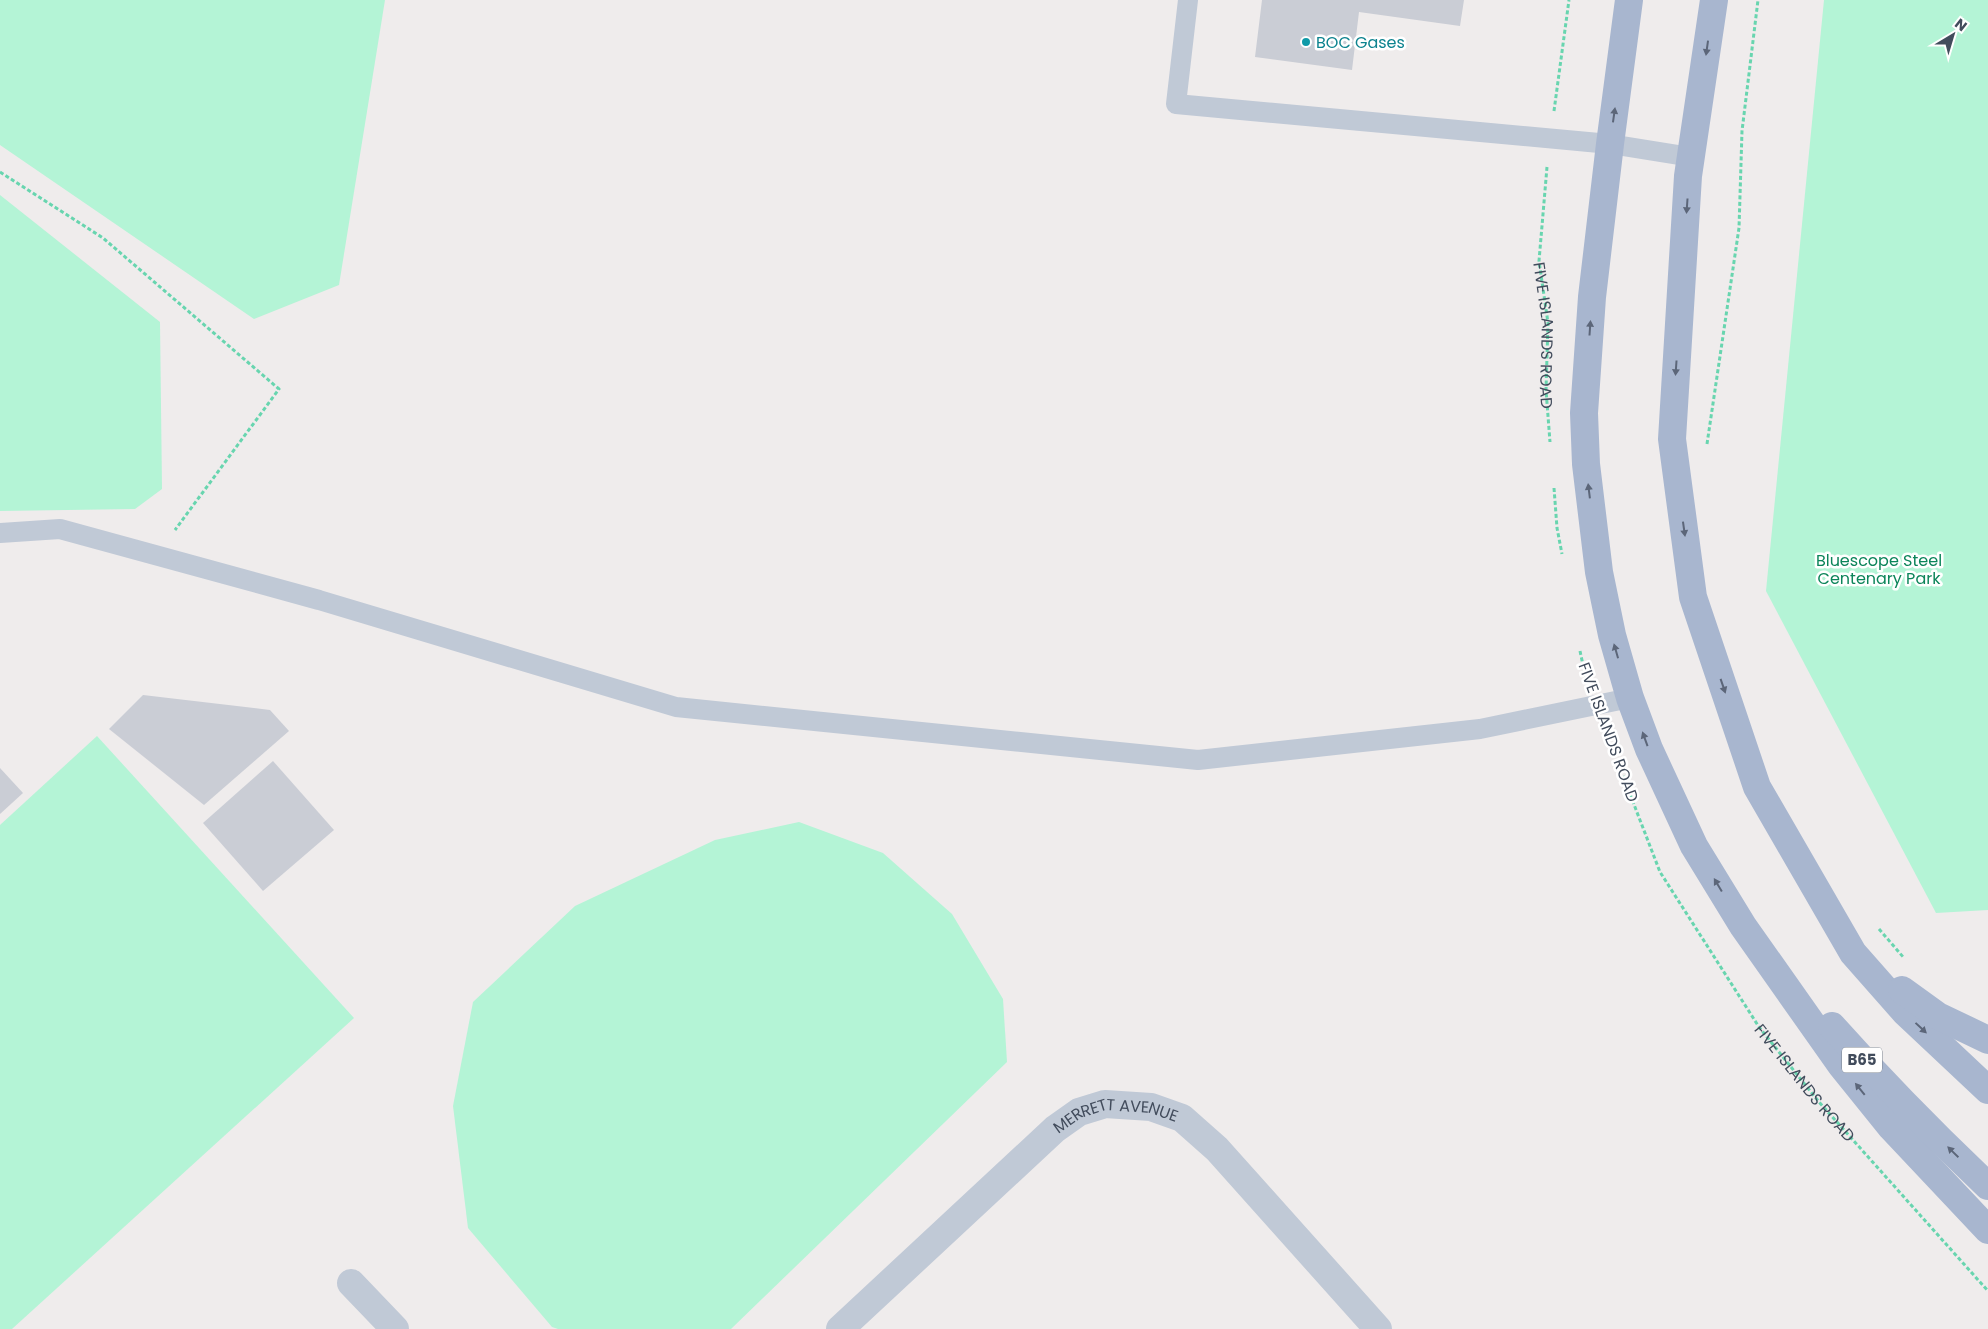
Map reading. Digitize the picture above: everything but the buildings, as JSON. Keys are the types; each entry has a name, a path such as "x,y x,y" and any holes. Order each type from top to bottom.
{"main road":[{"name":"FIVE ISLANDS ROAD","path":"1629,0 1592,297 1585,422 1586,464 1599,572 1612,635 1630,698 1649,749 1694,846 1743,926 1841,1066 1885,1120 1988,1230"},
{"path":"1714,0 1688,176 1672,439 1692,597 1757,787 1853,953 1905,1012 1988,1090"},
{"name":"B65","path":"1743,926 1860,1058 1988,1186"},
{"path":"1853,953 1938,1016 1988,1040"}],"street":[{"name":"MERRETT AVENUE","path":"840,1329 1055,1129 1079,1112 1104,1104 1151,1107 1182,1118 1217,1149 1378,1329"},
{"path":"351,1283 395,1329"}],"lane":[{"path":"1188,0 1176,104 1610,144 1691,157"},
{"path":"0,534 60,529 328,603 676,707 1198,760 1480,728 1630,698"}],"path":[{"name":"FIVE ISLANDS ROAD","path":"1551,449 1546,390 1548,323 1539,261 1543,200 1570,0"},
{"path":"1706,449 1739,228 1742,131 1758,0"},
{"path":"0,172 103,238 279,389 157,555"},
{"path":"1553,479 1557,528 1563,558"},
{"name":"FIVE ISLANDS ROAD","path":"1580,646 1585,676 1596,704"},
{"name":"FIVE ISLANDS ROAD","path":"1621,770 1660,872 1759,1027 1819,1102 1988,1291"},
{"path":"1876,926 1909,963"}],"green space":[{"path":"0,0 385,0 339,285 254,319 0,145"},
{"name":"Bluescope Steel Centenary Park","path":"1824,0 1988,0 1988,910 1936,913 1766,591"},
{"path":"0,195 160,322 162,489 135,509 0,511"},
{"path":"97,736 354,1018 12,1329 0,1329 0,825"},
{"path":"799,822 883,853 952,914 1003,999 1007,1062 731,1329 558,1329 552,1327 468,1228 453,1106 473,1002 575,906 715,840"}],"place":[{"name":"BOC Gases","path":"1306,42"}]}
